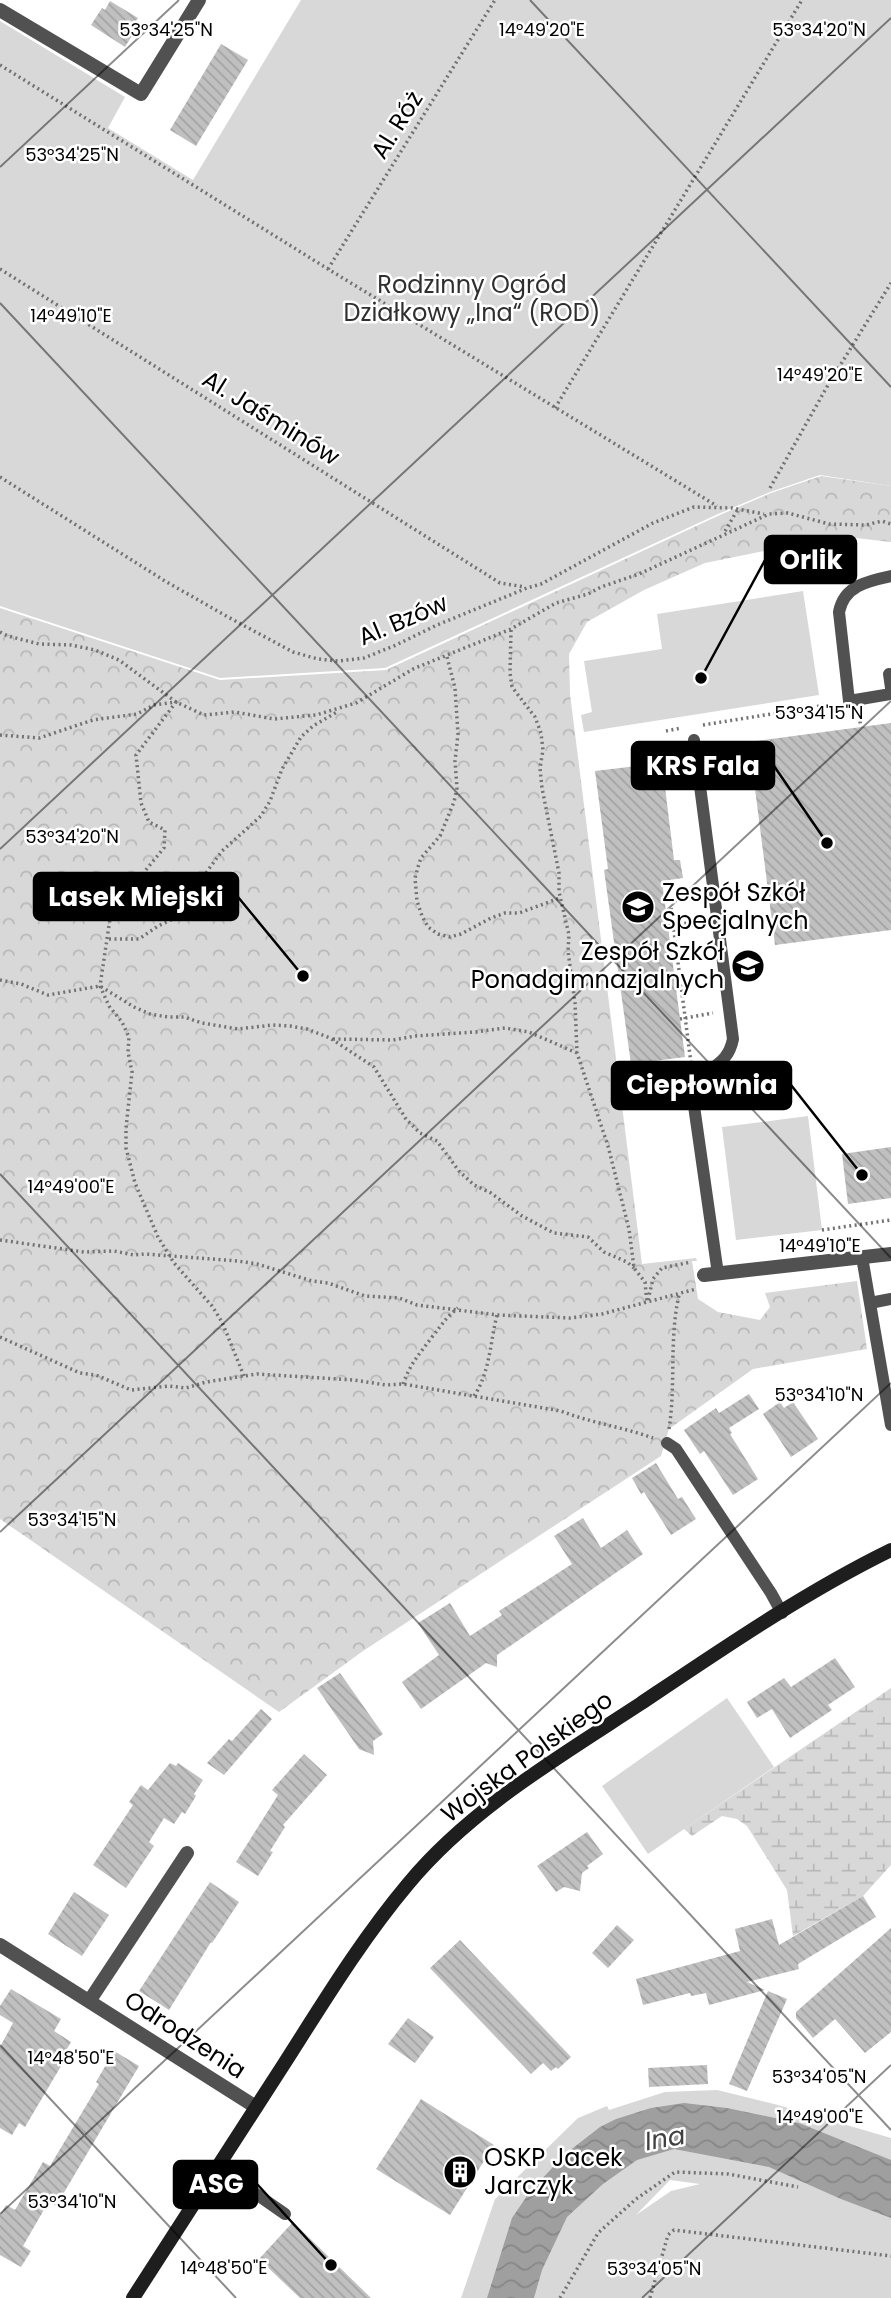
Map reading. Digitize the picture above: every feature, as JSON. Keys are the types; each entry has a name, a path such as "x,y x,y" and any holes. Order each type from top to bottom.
{"street":[{"path":"0,10 141,94 199,0"},
{"path":"711,1275 891,1254"},
{"name":"Wojska Polskiego","path":"133,2298 324,2001 407,1884 458,1833 574,1747 782,1613 891,1550"},
{"name":"Odrodzenia","path":"90,2000 187,1853"},
{"name":"Odrodzenia","path":"0,1945 256,2107"}],"lane":[{"path":"891,576 853,588 841,601 839,612 849,701 891,694"},
{"path":"889,674 891,688"},
{"path":"694,740 733,1039 730,1053 696,1081 692,1092 711,1275"},
{"path":"862,1257 891,1425"},
{"path":"870,1303 891,1299"},
{"path":"667,1443 676,1449 782,1613"},
{"path":"217,2167 285,2214"}],"path":[{"name":"Al. Róż","path":"328,269 495,0"},
{"path":"555,408 802,0"},
{"path":"0,65 718,507 762,514 788,513 829,524 866,525 882,521 891,524"},
{"name":"Al. Jaśminów","path":"0,269 500,583 527,588"},
{"path":"770,488 828,385 891,283"},
{"name":"Al. Bzów","path":"0,477 217,611 293,652 318,659 338,660 364,658 557,576 672,515 694,508 718,507"},
{"path":"725,533 738,509"},
{"path":"0,632 39,644 71,645 95,650 119,660 176,702 204,715 235,712 274,719 316,716 356,703 413,669 511,629 556,603 639,574 725,533 777,512"},
{"path":"511,629 512,687 535,717 541,733 542,788 559,873 560,898 569,935 577,1053 608,1146 629,1229 634,1268"},
{"path":"447,657 455,688 457,788 440,836 421,858 418,867 415,878 417,901 422,916 428,927 438,934 450,937 498,916 539,908 560,898"},
{"path":"666,731 849,701"},
{"path":"0,735 39,738 93,720 137,714 154,705 176,702"},
{"path":"176,702 136,755 141,803 149,821 165,830 164,848 118,898 111,912 100,986 129,1037 128,1052 132,1072 126,1148 143,1203 158,1237 181,1272 212,1306 229,1338 244,1376"},
{"path":"108,939 139,939 173,919 222,851 261,816 282,769 301,737 313,726 341,709"},
{"path":"668,926 718,919"},
{"path":"0,980 21,984 48,995 100,986 150,1014 184,1017 238,1029 290,1026 330,1038 374,1067 406,1119 420,1133 436,1141 459,1171 474,1185 554,1233 588,1237 604,1252 627,1262 645,1282 648,1303"},
{"path":"680,1019 729,1010"},
{"path":"330,1038 393,1040 505,1028 529,1032 577,1053"},
{"path":"822,1230 891,1220"},
{"path":"0,1241 84,1252 114,1251 134,1255 170,1255 257,1264 365,1296 399,1298 417,1305 498,1315 570,1318 602,1314 678,1296 696,1289"},
{"path":"648,1303 653,1279 662,1268 694,1262 711,1275"},
{"path":"0,1337 80,1373 96,1375 131,1390 169,1386 186,1388 257,1374 402,1384 561,1412 667,1443 674,1400 675,1313 678,1296"},
{"path":"402,1384 419,1351 443,1320 458,1308"},
{"path":"474,1396 482,1384 498,1315"},
{"path":"560,2298 598,2233 636,2199 675,2172 728,2174 798,2188"},
{"path":"650,2298 668,2235 674,2230 891,2256"}],"green space":[{"name":"Rodzinny Ogród Działkowy „Ina“ (ROD)","path":"301,0 891,0 891,486 820,475 770,492 385,668 220,678 0,606 0,21 125,97 108,128 193,180"},
{"path":"821,476 891,486 891,542 838,536 705,563 644,590 587,622 569,654 570,694 642,1264 696,1258 697,1261 692,1261 698,1299 718,1312 760,1320 770,1307 765,1293 857,1281 867,1349 753,1369 669,1429 661,1456 363,1651 279,1712 0,1519 0,608 220,680 386,670 720,515 771,493"},
{"path":"803,591 819,695 584,732 581,715 592,712 584,661 662,649 657,614"},
{"path":"808,1116 822,1230 736,1240 722,1127"},
{"path":"891,1688 891,1865 863,1896 793,1936 787,1890 747,1826 737,1819 722,1816 692,1836 684,1829"},
{"path":"727,1698 774,1767 648,1854 602,1786"},
{"path":"717,2090 891,2138 891,2298 461,2298 495,2199 578,2118 607,2106 609,2110 665,2092","holes":["670,2180 700,2184 671,2191 636,2215"]}],"water":[{"name":"Ina","path":"684,2103 727,2108 799,2123 891,2160 891,2218 769,2167 674,2149 637,2160 603,2184 567,2217 542,2270 534,2298 487,2298 512,2218 529,2193 564,2155 600,2127 616,2119 651,2108"}],"building":[{"path":"110,1 138,18 132,27 136,29 125,47 91,25"},
{"path":"221,44 248,60 196,146 170,130"},
{"path":"891,723 891,930 775,945 749,742"},
{"name":"Zespół Szkół Specjalnych","path":"662,763 674,860 680,860 683,878 662,881 685,1057 631,1064 604,870 608,869 595,771"},
{"path":"891,1147 891,1198 848,1204 842,1154"},
{"path":"749,1394 759,1409 729,1428 758,1479 733,1495 704,1451 700,1454 684,1430 716,1408 719,1413"},
{"path":"780,1402 784,1408 793,1402 818,1439 791,1457 763,1414"},
{"path":"656,1463 678,1499 682,1497 696,1519 671,1535 632,1478"},
{"path":"583,1518 601,1548 627,1530 643,1554 497,1655 497,1667 486,1663 421,1709 402,1682 439,1655 418,1623 450,1603 470,1636 502,1615 499,1611 572,1564 554,1536"},
{"path":"835,1658 855,1687 828,1705 832,1710 790,1738 772,1709 757,1718 747,1702 784,1678 791,1687"},
{"path":"340,1673 383,1734 373,1741 374,1755 359,1749 317,1688"},
{"path":"261,1709 272,1719 224,1775 207,1763 229,1739 232,1741"},
{"path":"304,1754 327,1775 283,1825 285,1827 270,1851 273,1852 258,1876 236,1862 278,1795 272,1790"},
{"path":"170,1763 176,1766 178,1763 203,1780 185,1814 182,1812 174,1824 164,1818 149,1842 154,1846 126,1888 93,1865 133,1805 129,1802 141,1785 148,1790"},
{"path":"587,1832 603,1854 582,1873 580,1891 564,1887 556,1892 537,1866"},
{"path":"210,1882 239,1902 169,2010 139,1991"},
{"path":"74,1892 109,1915 82,1956 48,1934"},
{"path":"863,1896 876,1917 798,1964 799,1969 747,1982 765,1990 709,2005 706,1993 691,1996 690,1993 643,2005 636,1979 740,1951 735,1929 772,1919 779,1945"},
{"path":"617,1925 634,1940 608,1968 592,1953"},
{"path":"891,1928 891,2032 865,2053 835,2019 813,2038 796,2018 796,2012"},
{"path":"460,1940 571,2057 558,2069 556,2067 551,2071 543,2063 531,2074 430,1968"},
{"path":"11,1989 61,2019 54,2031 71,2042 61,2059 64,2061 25,2127 19,2123 12,2135 0,2128 0,2047 13,2023 0,2015 0,2006"},
{"path":"768,1991 787,1999 747,2091 729,2084"},
{"path":"408,2018 434,2037 415,2063 388,2044"},
{"path":"114,2051 139,2066 56,2206 49,2201 23,2246 31,2251 21,2267 0,2255 0,2215 6,2205 15,2210 43,2162 50,2166 99,2084 96,2082"},
{"path":"707,2065 708,2084 649,2087 648,2068"},
{"path":"421,2099 494,2145 450,2215 376,2169"},
{"path":"293,2222 371,2298 300,2298 259,2259"}],"place":[{"name":"Orlik","path":"701,678"},
{"name":"KRS Fala","path":"827,843"},
{"name":"Zespół Szkół Specjalnych","path":"638,907"},
{"name":"Zespół Szkół Ponadgimnazjalnych","path":"748,966"},
{"name":"Lasek Miejski","path":"303,976"},
{"name":"Ciepłownia","path":"862,1175"},
{"name":"OSKP Jacek Jarczyk","path":"460,2172"},
{"name":"ASG","path":"331,2265"}]}
